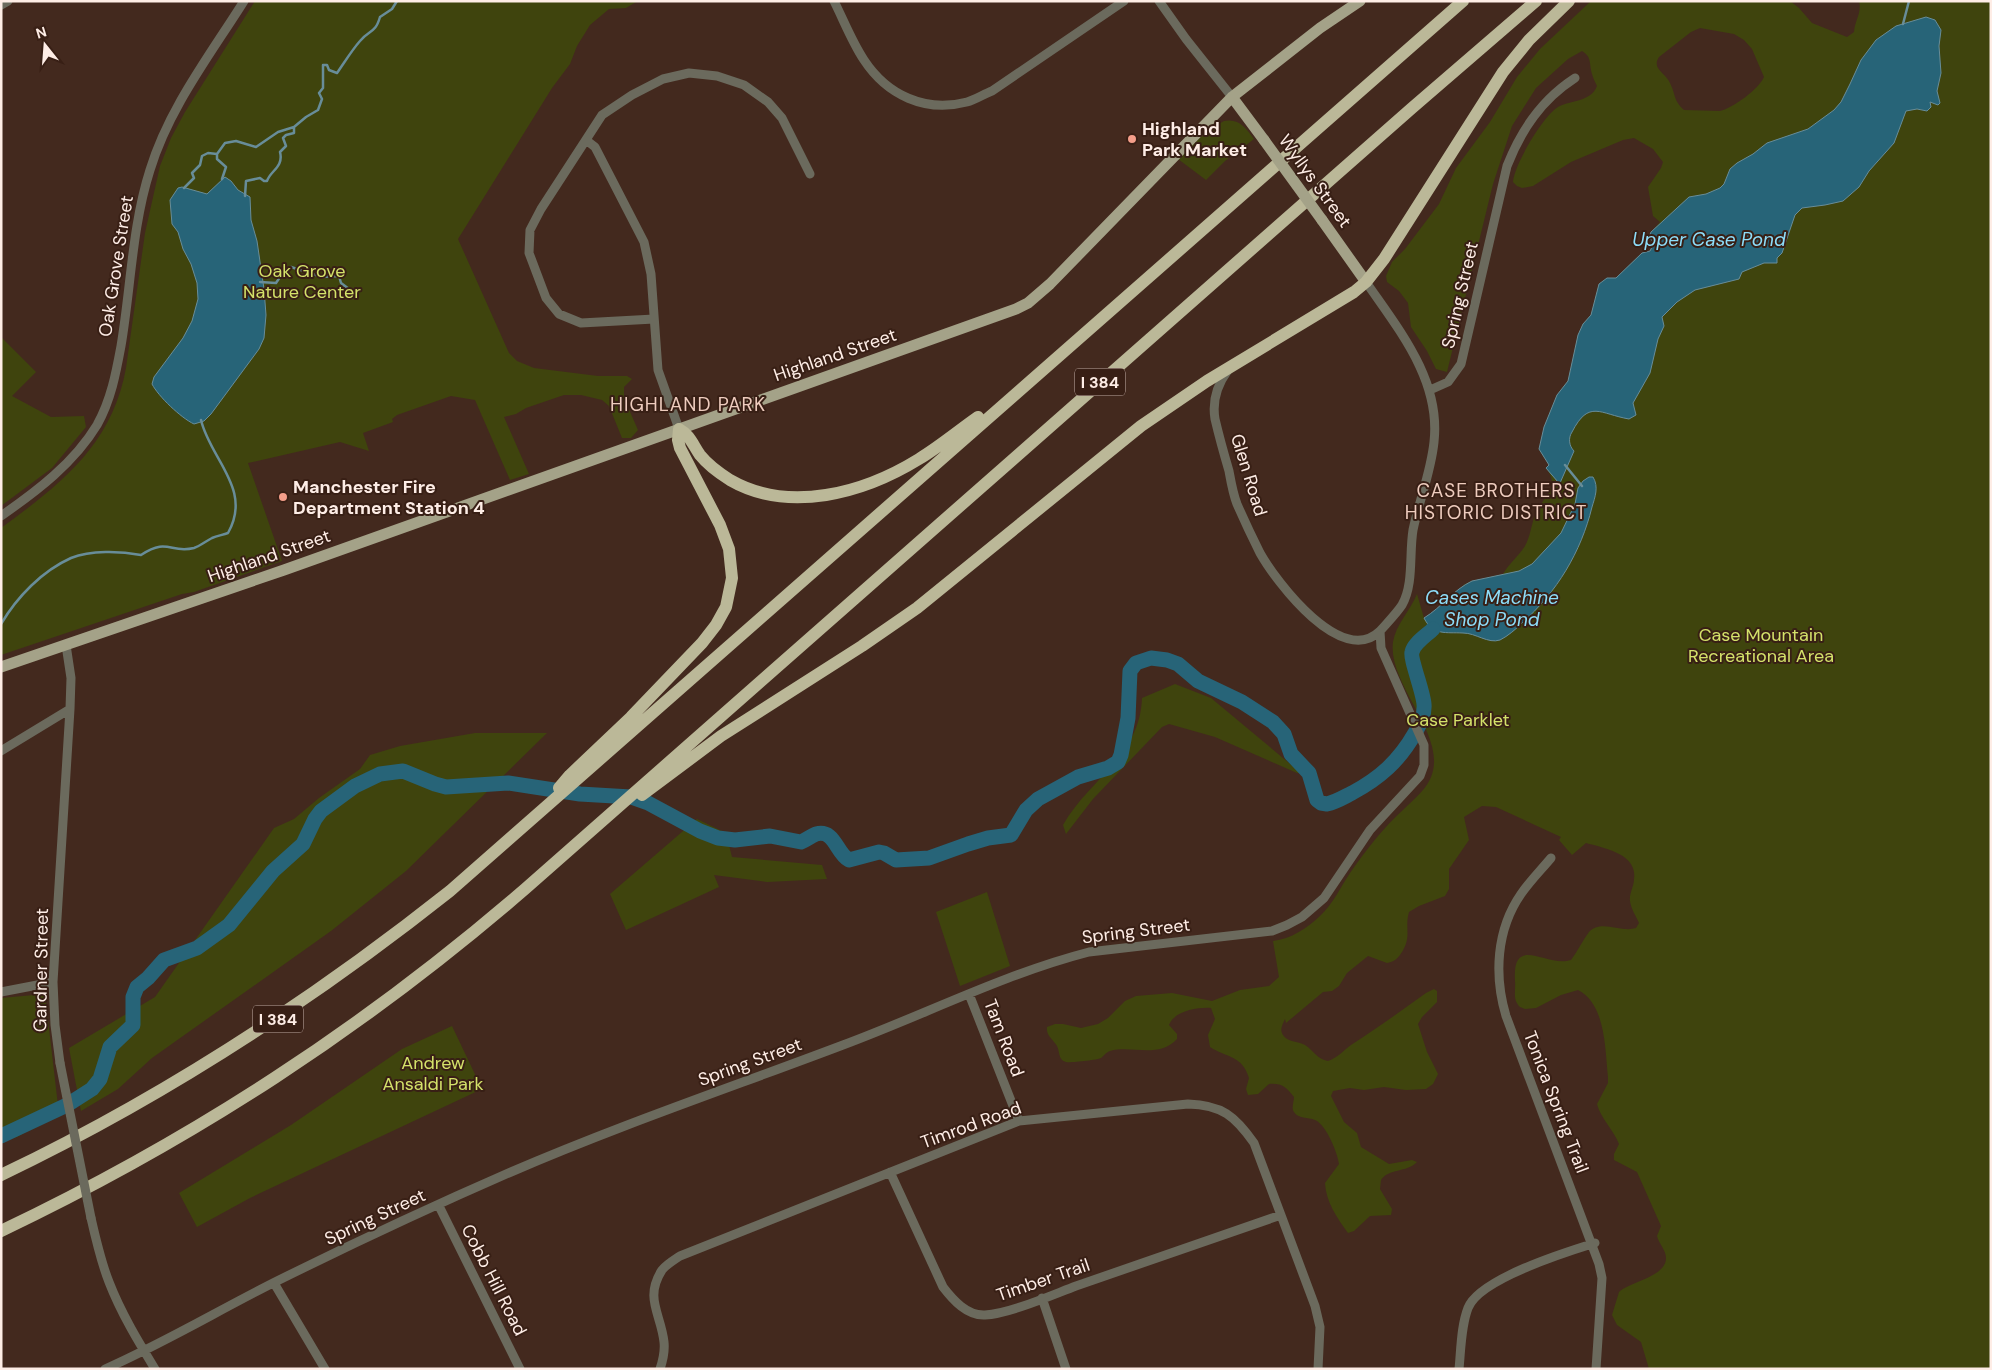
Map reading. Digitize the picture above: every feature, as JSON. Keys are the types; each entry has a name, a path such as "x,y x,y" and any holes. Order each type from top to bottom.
{"highway":[{"name":"I 384","path":"1,1175 146,1100 281,1016 415,919 552,802 565,780 598,755 1020,390 1463,1"},
{"name":"I 384","path":"1,1231 90,1187 167,1145 227,1109 371,1013 453,950 666,766 1424,97 1536,1"},
{"path":"614,811 646,792 722,736 862,646 917,608 1141,426 1184,396 1346,297 1366,282 1384,260 1503,72 1529,40 1569,1"},
{"path":"598,755 702,643 716,625 728,600 732,578 729,549 720,525 680,448 678,440 679,429 687,434 700,455 710,466 736,483 775,495 795,497 819,496 852,489 898,471 927,454 995,405 1020,390"}],"main road":[{"name":"Highland Street","path":"1,667 999,316 1028,302 1050,284 1232,97 1320,28 1360,1"},
{"name":"Wyllys Street","path":"1232,97 1366,282"}],"street":[{"path":"1,5 8,1"},
{"name":"Oak Grove Street","path":"1,516 28,497 77,452 96,426 109,400 123,330 142,199 149,170 170,119 244,1"},
{"path":"834,1 863,59 876,77 894,93 915,102 941,106 968,102 992,91 1124,1"},
{"name":"Wyllys Street","path":"1159,1 1186,39 1232,97"},
{"path":"654,318 582,323 559,314 546,298 529,254 530,230 537,216 602,115 632,95 663,79 689,74 717,76 744,85 768,102 782,118 810,174"},
{"name":"Spring Street","path":"1430,390 1448,382 1461,364 1506,166 1514,148 1523,129 1558,89 1574,78"},
{"path":"586,140 595,147 644,242 651,274 659,375 679,429"},
{"name":"Wyllys Street","path":"1366,282 1404,336 1430,390"},
{"name":"Glen Road","path":"1229,368 1218,386 1214,409 1237,503 1261,554 1294,599 1318,623 1338,636 1354,641 1364,641 1373,638 1380,631"},
{"path":"1380,631 1402,604 1408,586 1413,530 1427,479 1434,442 1434,416 1430,390"},
{"name":"Spring Street","path":"105,1369 145,1351 274,1283 548,1156 845,1045 969,994 1067,957 1089,952 1272,931 1287,926 1302,917 1324,898 1370,830 1420,776 1425,753 1420,734 1381,648 1380,631"},
{"name":"Gardner Street","path":"66,645 71,678 54,982 55,1025 60,1063 91,1218 109,1283 125,1318 155,1369"},
{"path":"1,751 70,709"},
{"name":"Tonica Spring Trail","path":"1551,858 1533,878 1514,906 1507,922 1499,952 1498,983 1506,1016 1594,1243 1602,1278 1596,1369"},
{"path":"1,992 54,982"},
{"name":"Tam Road","path":"969,994 1019,1121"},
{"name":"Timrod Road","path":"660,1369 664,1358 664,1342 654,1309 653,1289 663,1269 680,1256 1019,1121 1188,1104 1207,1105 1226,1112 1242,1126 1254,1143 1315,1306 1320,1327 1318,1369"},
{"name":"Timber Trail","path":"890,1172 943,1287 953,1301 968,1310 984,1315 998,1313 1280,1215"},
{"name":"Cobb Hill Road","path":"438,1206 520,1369"},
{"path":"1459,1369 1468,1307 1480,1292 1504,1278 1594,1243"},
{"path":"274,1283 325,1369"},
{"path":"1042,1298 1066,1369"}],"green space":[{"name":"Oak Grove Nature Center","path":"255,1 638,1 626,8 609,9 590,25 577,46 570,64 552,88 458,239 509,353 517,361 534,368 598,376 627,376 632,379 624,387 624,398 638,430 631,438 622,438 609,406 602,400 581,395 564,395 526,408 516,414 504,417 529,474 510,480 475,400 451,396 397,415 392,419 393,422 363,433 369,451 340,442 248,463 282,561 1,655 1,528 44,495 81,460 96,441 109,419 119,395 126,368 145,233 160,166 171,138 185,112"},
{"name":"Case Mountain Recreational Area","path":"1591,1 1790,1 1812,23 1847,37 1854,32 1860,9 1859,1 1991,1 1991,1369 1649,1369 1641,1342 1617,1325 1612,1315 1619,1292 1660,1270 1666,1255 1657,1236 1661,1226 1637,1172 1614,1160 1614,1154 1619,1144 1597,1104 1608,1083 1605,1041 1599,1017 1587,997 1578,990 1561,995 1536,1008 1525,1009 1520,1007 1515,995 1516,967 1519,959 1525,955 1551,960 1571,960 1589,932 1594,928 1605,926 1624,929 1636,928 1639,923 1631,907 1630,898 1634,882 1634,870 1625,858 1618,854 1586,843 1572,855 1559,840 1561,837 1496,807 1482,806 1464,817 1469,840 1449,869 1449,889 1445,896 1409,912 1406,943 1400,955 1387,963 1368,956 1347,973 1339,986 1332,991 1323,992 1286,1023 1285,1019 1282,1027 1281,1031 1285,1037 1305,1045 1318,1057 1328,1061 1426,993 1434,989 1437,991 1437,1002 1422,1017 1418,1024 1427,1052 1438,1074 1433,1084 1426,1089 1406,1090 1384,1087 1364,1090 1350,1088 1333,1091 1331,1096 1344,1122 1357,1133 1361,1147 1389,1164 1412,1160 1417,1162 1408,1168 1384,1176 1381,1180 1380,1189 1392,1209 1391,1215 1370,1216 1354,1231 1348,1233 1327,1197 1325,1183 1339,1164 1327,1133 1315,1120 1301,1117 1294,1112 1294,1097 1283,1086 1269,1084 1258,1094 1248,1095 1246,1089 1249,1078 1242,1065 1233,1058 1210,1047 1208,1035 1215,1019 1211,1008 1193,1009 1176,1016 1169,1025 1177,1034 1177,1039 1170,1045 1154,1050 1110,1051 1101,1058 1089,1060 1063,1061 1060,1058 1057,1046 1048,1033 1047,1027 1055,1024 1081,1028 1098,1024 1108,1018 1125,1001 1136,996 1172,993 1212,1001 1240,990 1269,986 1279,977 1273,941 1286,938 1298,932 1310,925 1325,911 1369,848 1389,824 1428,784 1431,778 1434,763 1433,748 1421,718 1404,687 1393,657 1393,642 1397,629 1417,594 1424,618 1439,608 1465,584 1503,574 1525,546 1536,513 1549,492 1552,481 1546,468 1549,465 1539,449 1549,414 1560,391 1568,381 1578,335 1583,324 1591,315 1599,284 1607,278 1616,278 1642,253 1650,251 1654,243 1649,238 1649,235 1660,222 1653,216 1648,187 1663,162 1653,149 1634,138 1623,140 1571,162 1533,186 1522,188 1513,182 1518,164 1530,142 1552,112 1558,107 1585,98 1597,86 1592,76 1589,58 1582,51 1568,59 1536,88 1512,126 1493,184 1447,372 1436,369 1411,327 1408,303 1399,291 1387,282 1386,276 1392,262 1405,249 1439,204 1456,168 1490,122 1517,77 1540,49","holes":["1700,28 1734,34 1744,40 1752,49 1764,77 1761,82 1745,97 1732,106 1720,111 1684,110 1676,100 1668,80 1658,68 1657,61 1659,57 1691,32"]},
{"path":"1224,121 1238,122 1254,139 1225,161 1206,180 1178,159 1208,130"},
{"path":"1,337 36,372 12,396 51,417 84,416 86,427 52,468 1,506"},
{"path":"1175,684 1211,698 1301,773 1297,773 1215,737 1169,724 1162,727 1093,799 1066,834 1063,825 1086,794 1123,752 1132,736 1139,718 1142,698"},
{"path":"475,733 547,733 406,871 331,931 152,1058 118,1089 81,1111 69,1048 155,997 274,828 294,819 319,798 360,769 370,755 400,746"},
{"path":"697,819 726,833 732,857 822,865 827,879 767,882 714,875 719,887 626,930 610,894"},
{"path":"987,892 1010,966 960,986 936,912"},
{"path":"45,994 59,1114 17,1137 1,1141 1,998"},
{"name":"Andrew Ansaldi Park","path":"452,1026 482,1089 250,1198 197,1227 179,1193 291,1125 402,1049"}],"water":[{"name":"Upper Case Pond","path":"1926,17 1935,20 1941,30 1939,46 1941,73 1937,91 1940,103 1938,105 1930,102 1931,107 1927,111 1917,109 1906,111 1894,143 1869,171 1859,187 1843,201 1802,208 1795,215 1782,253 1777,258 1777,263 1764,263 1742,272 1739,279 1695,290 1677,302 1662,317 1664,326 1658,339 1650,373 1633,403 1636,415 1629,419 1596,411 1584,415 1571,434 1570,442 1574,451 1560,483 1558,482 1546,468 1549,465 1539,449 1544,427 1557,395 1568,381 1578,335 1583,324 1591,315 1599,284 1607,278 1616,278 1642,253 1650,251 1654,243 1649,237 1651,232 1689,197 1706,194 1720,188 1724,184 1730,169 1737,163 1767,143 1808,129 1834,110 1841,102 1861,60 1876,40 1896,26"},
{"path":"225,177 238,190 250,197 251,220 257,241 264,289 266,315 264,338 259,349 211,414 204,421 194,424 170,406 152,384 154,377 183,338 192,321 198,299 197,283 191,264 183,249 178,232 172,224 170,200 178,188 182,187 207,194"},
{"name":"Cases Machine Shop Pond","path":"1589,477 1593,477 1595,481 1595,496 1587,524 1574,555 1557,585 1535,611 1517,628 1500,640 1491,641 1468,633 1440,632 1428,624 1424,618 1465,585 1472,581 1519,571 1532,564 1561,533 1575,504 1578,488"}],"waterway":[{"path":"222,179 226,167 217,159 217,154 225,143 236,141 256,147 278,132 294,127 318,110 322,99 319,93 323,88 323,65 327,65 329,70 337,73 357,45 374,29 380,17 392,9 397,1"},
{"path":"1903,24 1909,1"},
{"path":"245,196 246,181 260,178 267,181 280,161 280,152 286,146 283,138 294,133 294,127"},
{"path":"184,188 194,178 192,173 200,165 202,156 208,153 217,154"},
{"path":"260,282 276,283 282,274 291,267 322,277 339,276 341,283 349,289"},
{"path":"1,624 15,604 40,577 71,558 79,555 106,552 141,555 163,546 179,549 194,548 212,538 228,533 234,517 236,502 233,488 201,420"},
{"path":"1565,465 1582,486"},
{"path":"1,1136 67,1105 92,1089 100,1079 110,1047 133,1025 133,997 137,987 164,960 197,948 229,925 273,871 303,844 321,811 355,786 380,774 403,771 446,787 508,783 580,794 631,797 648,803 700,831 718,838 735,840 770,836 801,842 822,833 831,838 849,860 879,852 896,860 929,858 988,838 1011,835 1026,810 1038,799 1078,777 1108,768 1118,762 1128,718 1130,671 1136,663 1151,658 1167,660 1178,664 1198,681 1242,702 1273,722 1284,734 1291,754 1309,773 1317,800 1327,804 1352,793 1380,775 1409,743 1420,723 1424,708 1412,652 1418,642 1433,629"}],"place":[{"name":"Highland Park Market","path":"1132,139"},
{"name":"Manchester Fire Department Station 4","path":"283,497"}],"district":[{"name":"HIGHLAND PARK","path":"688,404"},
{"name":"CASE BROTHERS HISTORIC DISTRICT","path":"1496,501"}],"park label":[{"name":"Case Parklet","path":"1458,720"}]}
